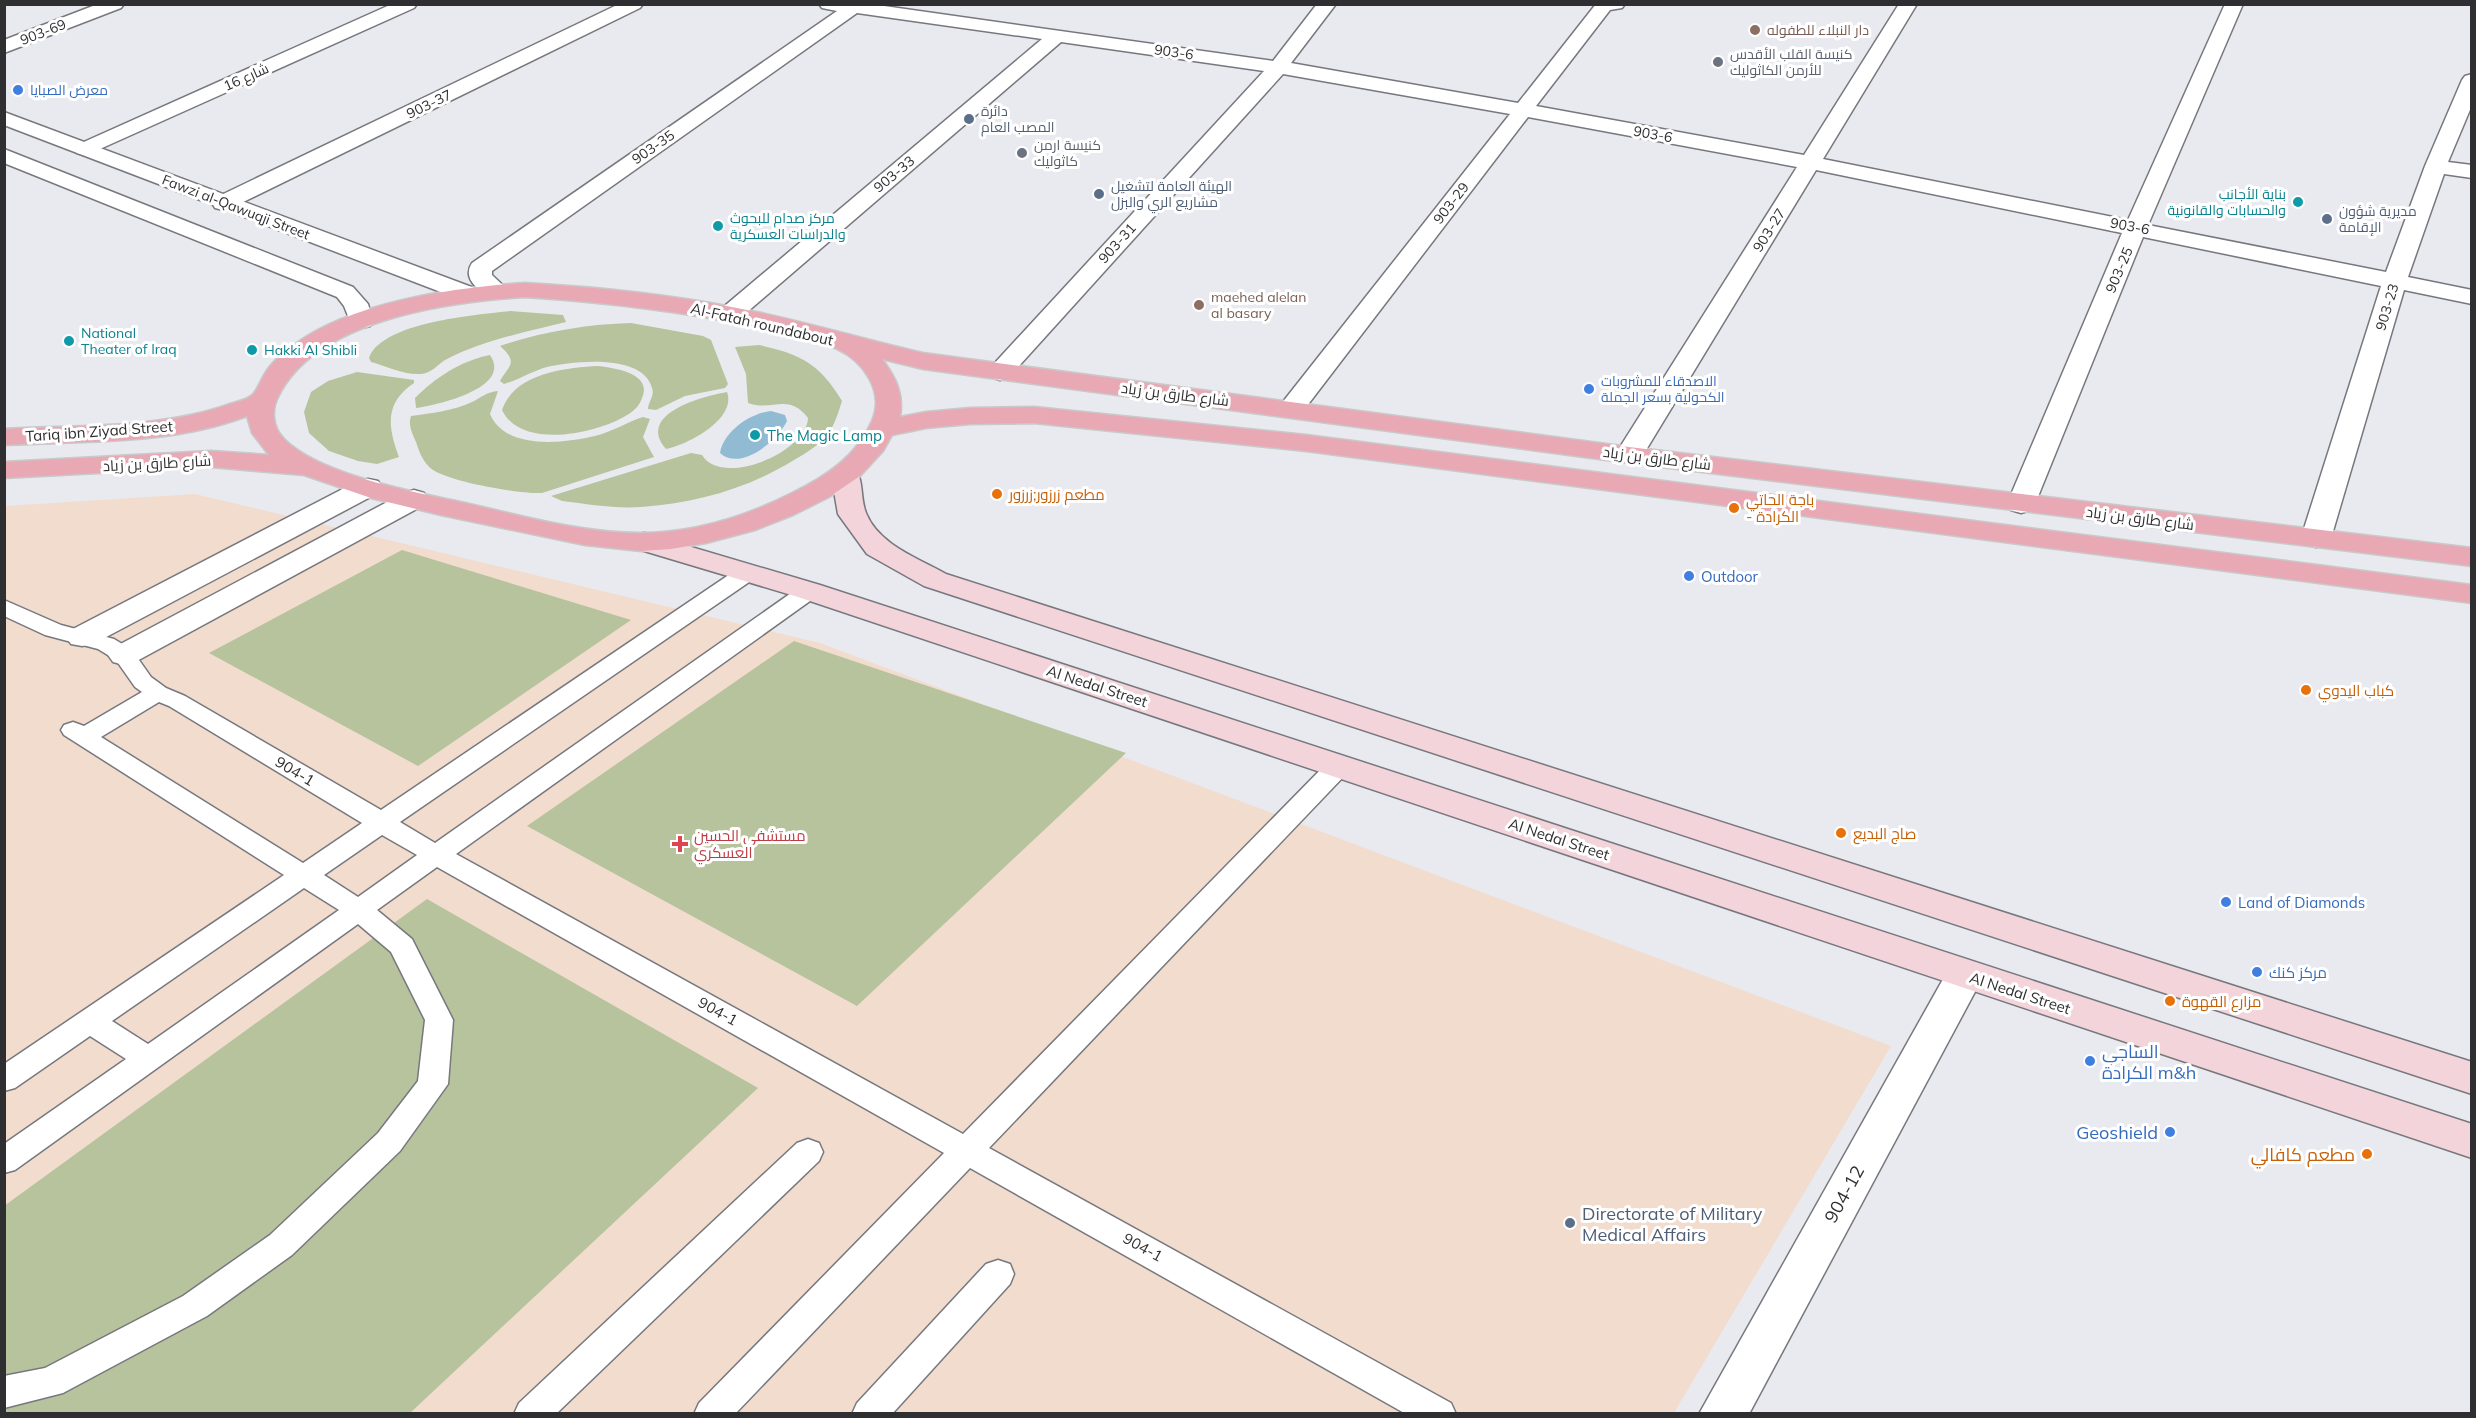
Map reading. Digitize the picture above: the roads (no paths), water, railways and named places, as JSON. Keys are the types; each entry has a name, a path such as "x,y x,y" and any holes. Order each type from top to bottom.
{"main road":[{"name":"Al-Fatah roundabout","path":"497,291 551,291 615,297 730,314 790,327 845,343 876,367 885,381 889,396 889,413 884,429 872,448 845,474 824,489 786,508 742,524 694,536 644,542 588,537 368,487 310,468 277,448 265,434 260,418 262,401 268,387 295,358 321,340 361,321 395,309 468,294 497,291"},
{"name":"شارع طارق بن زياد","path":"845,343 923,361 1629,455 2472,557"},
{"name":"Tariq ibn Ziyad Street","path":"4,437 155,429 225,415 262,401"},
{"name":"شارع طارق بن زياد","path":"884,429 926,420 970,416 1034,415 1306,442 2472,594"},
{"name":"شارع طارق بن زياد","path":"4,470 211,459 277,463 310,468"},
{"path":"845,474 852,514 877,548 935,580 2472,1078"},
{"name":"Al Nedal Street","path":"644,542 809,591 2472,1141"}],"street":[{"name":"903-69","path":"4,47 115,4"},
{"name":"شارع 16","path":"84,149 408,4"},
{"name":"903-37","path":"223,203 634,4"},
{"name":"903-6","path":"828,4 1278,67 1524,110 1811,163 2136,227 2472,297"},
{"name":"903-31","path":"1000,372 1278,67 1327,4"},
{"name":"903-29","path":"1291,409 1604,6 1616,4"},
{"name":"903-27","path":"1629,455 1908,4"},
{"name":"903-25","path":"2021,504 2136,227 2234,4"},
{"name":"903-35","path":"497,291 480,277 480,268 486,262 853,8"},
{"name":"903-33","path":"730,314 1058,35"},
{"name":"903-23","path":"2316,538 2395,280 2436,166 2472,80"},
{"name":"Fawzi al-Qawuqji Street","path":"4,118 223,203 468,294"},
{"path":"4,155 345,292 356,304 361,321"},
{"path":"2436,166 2472,172"},
{"path":"82,637 368,487"},
{"path":"124,655 414,499"},
{"name":"904-12","path":"1723,1413 1965,975"}],"lane":[{"path":"4,1080 747,573"},
{"path":"4,1161 809,591"},
{"name":"904-1","path":"9,614 53,630 106,644 124,655 143,682 158,693 177,700 436,855 1439,1413"},
{"path":"4,1392 51,1382 185,1311 281,1245 389,1142 433,1084 439,1020 402,946 359,910 79,733 158,693"},
{"path":"711,1413 1339,765"},
{"path":"90,1021 148,1059"},
{"path":"531,1413 808,1152"},
{"path":"869,1413 998,1275"}],"water":[{"path":"771,411 785,415 787,421 776,437 758,451 738,459 729,458 720,453 726,438 739,425 755,415"}],"place":[{"name":"دار النبلاء للطفوله","path":"1755,30"},
{"name":"كنيسة القلب الأقدس للأرمن الكاثوليك","path":"1718,62"},
{"name":"معرض الصبايا","path":"18,90"},
{"name":"دائرة المصب العام","path":"969,119"},
{"name":"كنيسة ارمن كاثوليك","path":"1022,153"},
{"name":"الهيئة العامة لتشغيل مشاريع الري والبزل","path":"1099,194"},
{"name":"بناية الأجانب والحسابات والقانونية","path":"2298,202"},
{"name":"مديرية شؤون الإقامة","path":"2327,219"},
{"name":"مركز صدام للبحوث والدراسات العسكرية","path":"718,226"},
{"name":"maehed alelan al basary","path":"1199,305"},
{"name":"National Theater of Iraq","path":"69,341"},
{"name":"Hakki Al Shibli","path":"252,350"},
{"name":"الاصدقاء للمشروبات الكحولية بسعر الجملة","path":"1589,389"},
{"name":"The Magic Lamp","path":"755,435"},
{"name":"مطعم زرزور;زرزور","path":"997,494"},
{"name":"باجة الحاتي - الكرادة","path":"1734,508"},
{"name":"Outdoor","path":"1689,576"},
{"name":"كباب اليدوي","path":"2306,690"},
{"name":"صاج البديع","path":"1841,833"},
{"name":"مستشفى الحسين العسكري","path":"680,844"},
{"name":"Land of Diamonds","path":"2226,902"},
{"name":"مركز كنك","path":"2257,972"},
{"name":"مزارع القهوة","path":"2170,1001"},
{"name":"الساجي الكرادة m&h","path":"2090,1061"},
{"name":"Geoshield","path":"2170,1132"},
{"name":"مطعم كافالي","path":"2367,1154"},
{"name":"Directorate of Military Medical Affairs","path":"1570,1223"}]}
